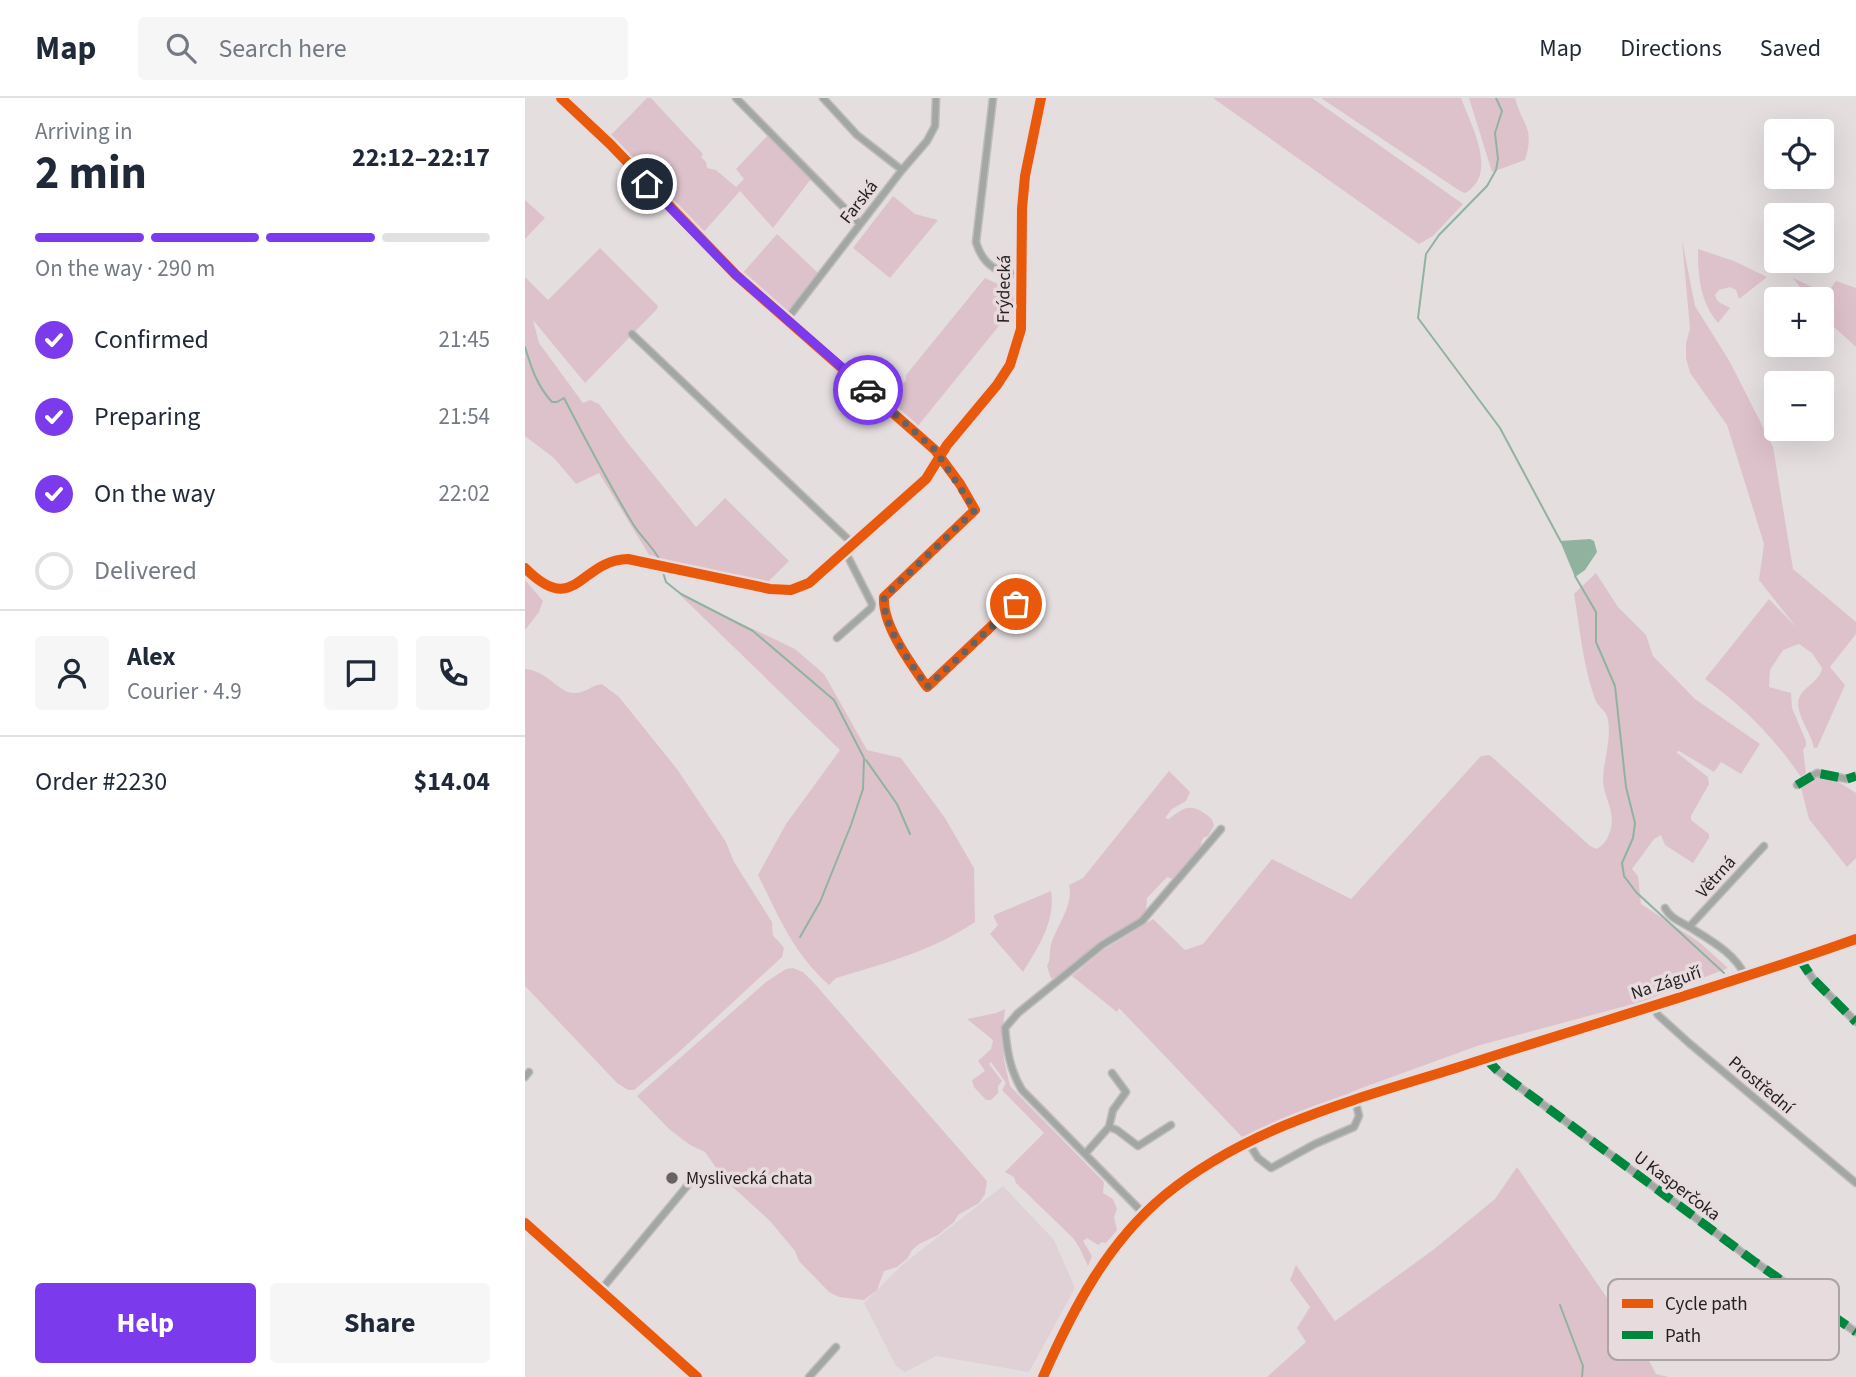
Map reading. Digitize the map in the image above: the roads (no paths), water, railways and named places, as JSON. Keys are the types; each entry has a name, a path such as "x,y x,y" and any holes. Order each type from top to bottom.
{"street":[{"path":"561,98 610,144 705,245 941,457 975,510 884,597 883,609 904,653 927,687 1016,604"},
{"path":"736,98 860,224"},
{"path":"823,98 857,135 902,170"},
{"name":"Farská","path":"787,318 930,137 936,119 936,98"},
{"path":"993,98 976,243 983,259 995,270 1007,275 1023,274"},
{"name":"Frýdecká","path":"525,568 544,585 560,589 572,587 611,561 628,559 770,589 791,590 809,583 926,479 960,429 997,385 1014,356 1021,329 1021,234 1025,176 1041,98"},
{"path":"632,334 853,544"},
{"path":"837,638 873,604 845,551"},
{"path":"1797,785 1817,773 1847,779 1856,776"},
{"path":"1144,1214 1022,1090 1014,1077 1007,1055 1005,1028 1018,1013 1101,945 1142,921 1221,829"},
{"name":"Větrná","path":"1689,927 1764,846"},
{"path":"1665,908 1675,919 1733,958 1745,976"},
{"name":"Na Záguří","path":"1043,1377 1087,1289 1112,1251 1144,1214 1193,1174 1248,1142 1355,1099 1856,939"},
{"path":"1799,958 1813,979 1856,1022"},
{"name":"Prostřední","path":"1653,1005 1658,1015 1689,1043 1856,1183"},
{"name":"U Kasperčoka","path":"1485,1058 1497,1071 1781,1279"},
{"path":"1085,1154 1109,1127 1113,1110 1126,1092 1112,1073"},
{"path":"1248,1142 1258,1158 1272,1168 1315,1144 1354,1127 1359,1116 1355,1099"},
{"path":"1109,1127 1138,1146 1171,1125"},
{"path":"600,1291 697,1174"},
{"path":"525,1223 697,1377"},
{"name":"U Kasperčoka","path":"1839,1320 1856,1332"},
{"path":"809,1377 836,1347"}],"waterway":[{"path":"1496,98 1502,111 1495,133 1498,159 1496,170 1487,186 1439,235 1426,254 1418,318 1500,428 1561,542"},
{"path":"525,347 538,383 552,402 564,398 624,509 661,563"},
{"path":"662,569 666,582 681,594 753,631 834,700 864,758 863,789 851,825 820,902 800,937"},
{"path":"1575,576 1596,612 1596,642 1615,686 1626,787 1635,823 1633,838 1622,863 1624,876 1636,892 1724,973"},
{"path":"866,760 897,804 910,834"},
{"path":"1560,1305 1583,1366 1582,1377"}],"place":[{"name":"Myslivecká chata","path":"672,1178"}]}
